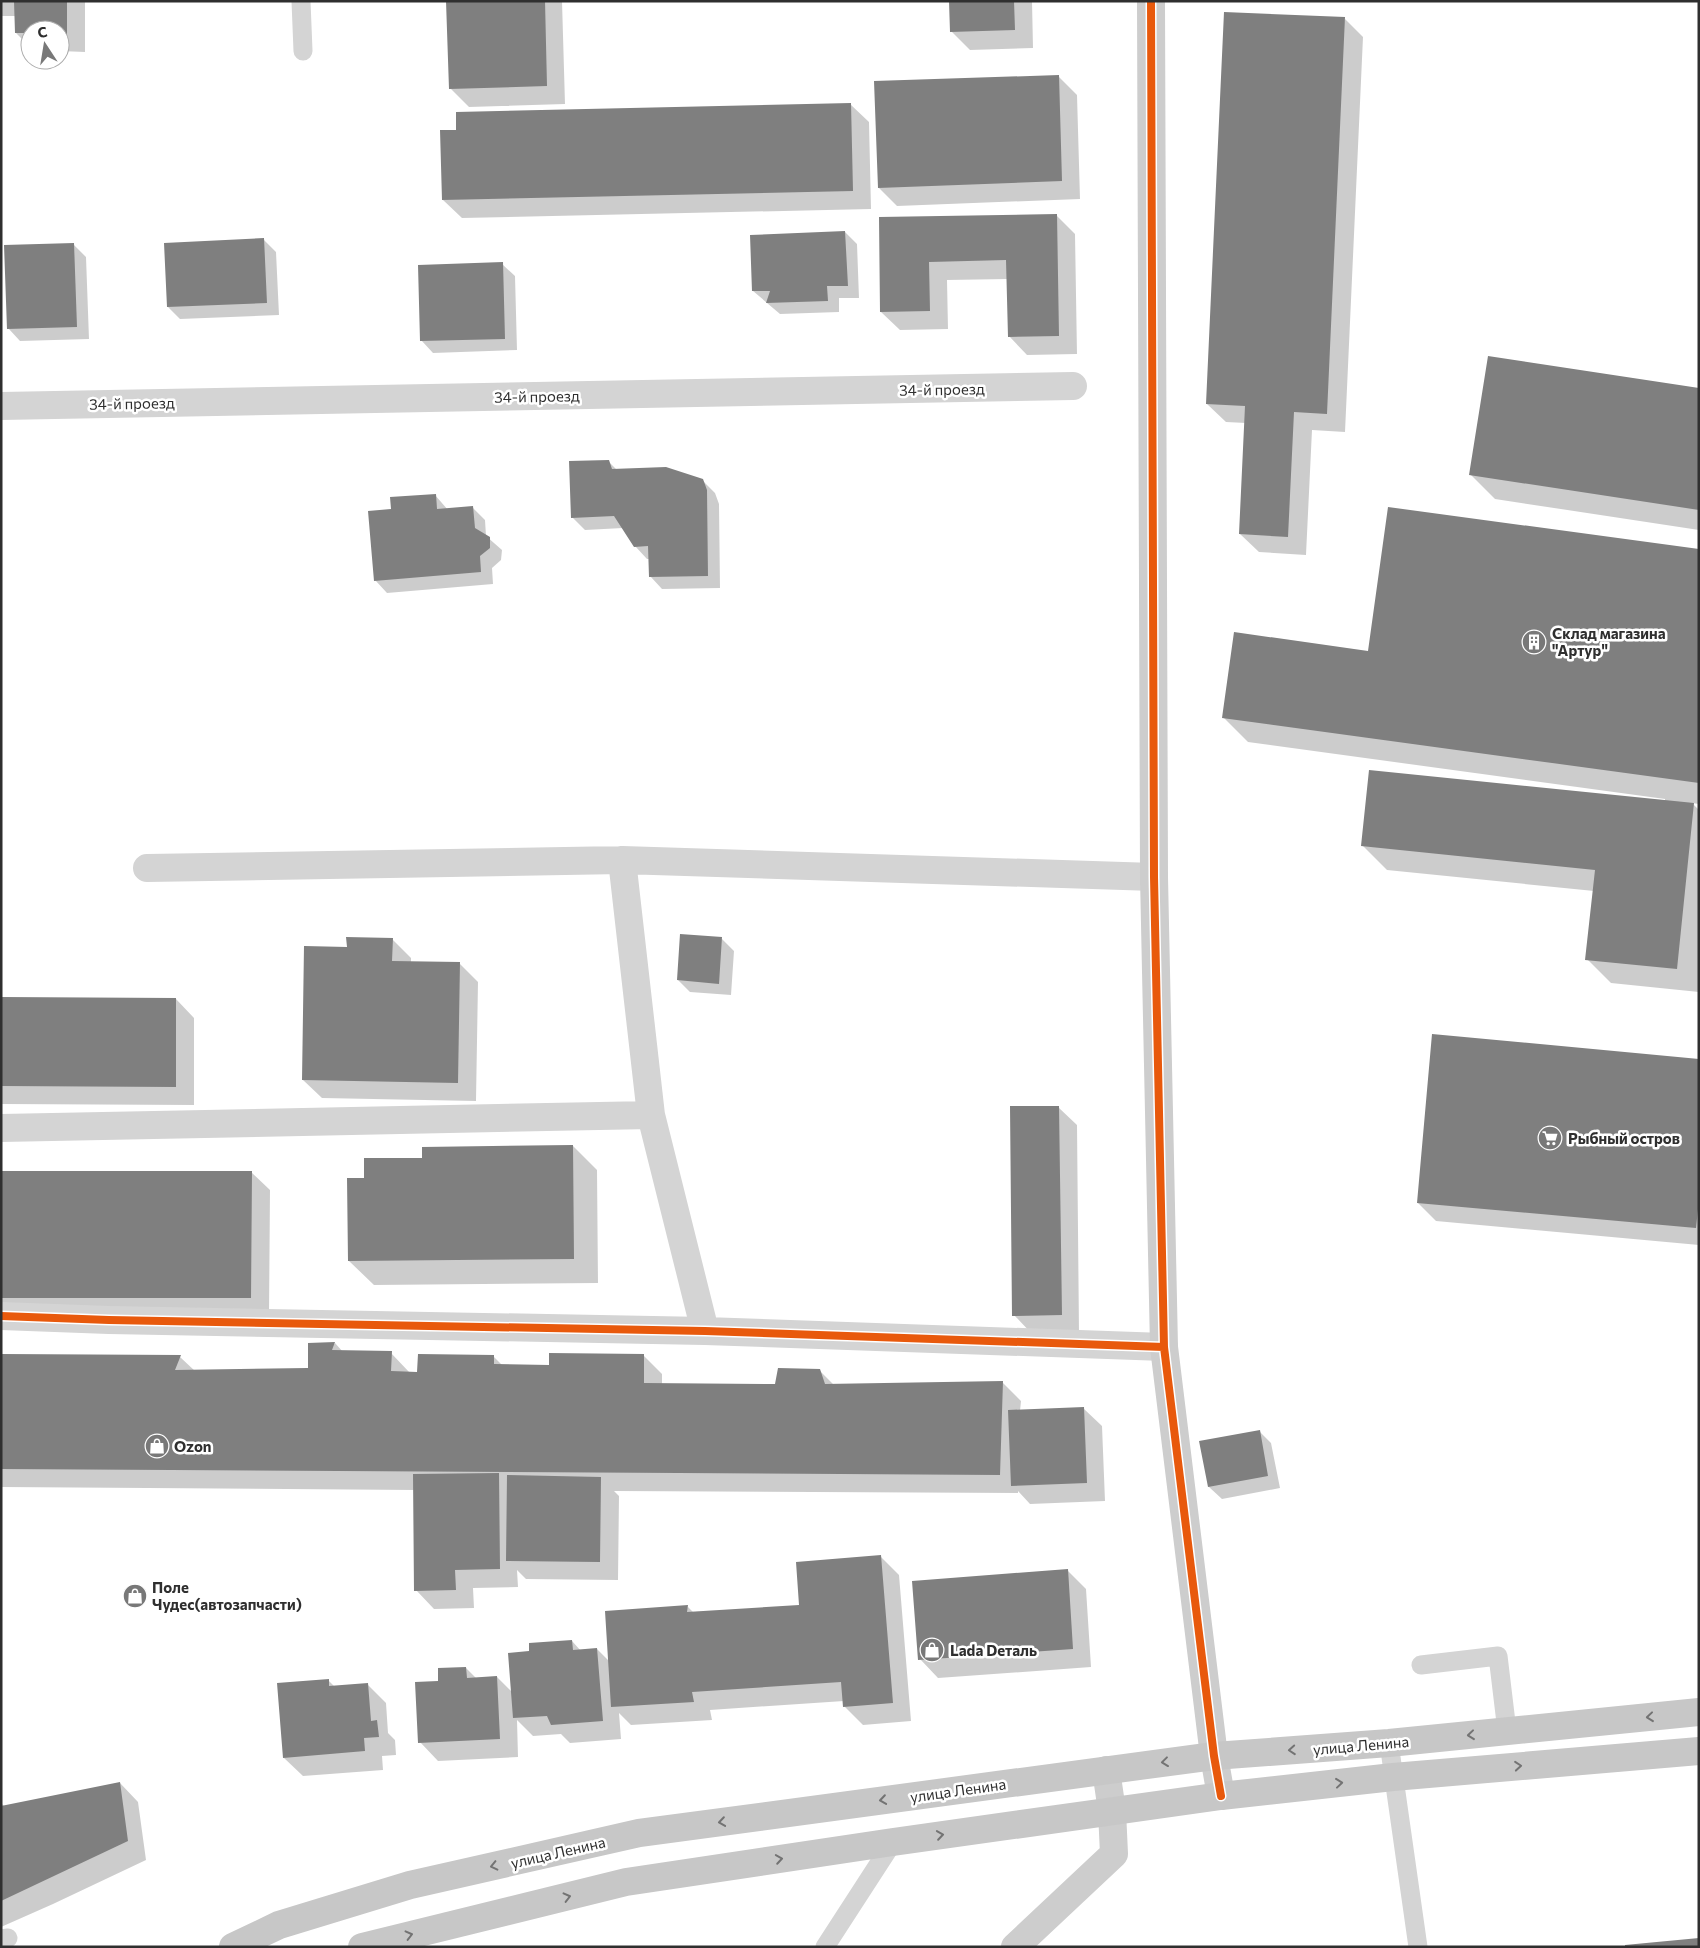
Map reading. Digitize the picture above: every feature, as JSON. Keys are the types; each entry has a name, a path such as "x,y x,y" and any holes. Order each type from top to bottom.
{"main road":[{"name":"улица Ленина","path":"233,1947 279,1925 410,1885 639,1833 1214,1756 1389,1743 1699,1712"},
{"path":"362,1947 626,1882 893,1842 1221,1796 1393,1777 1699,1750"}],"street":[{"path":"1151,1 1154,877 1164,1347 1214,1756 1221,1796"},
{"name":"34-й проезд","path":"1,406 1073,386"},
{"path":"147,868 622,860 1154,877"},
{"path":"622,860 651,1115 704,1331"},
{"path":"1,1128 651,1115"},
{"path":"1,1316 109,1320 704,1331 1164,1347"},
{"path":"1015,1947 1114,1854 1112,1811 1106,1770"}],"lane":[{"path":"301,1 302,51"},
{"path":"1421,1665 1498,1656 1507,1731"},
{"path":"1389,1743 1418,1947"},
{"path":"826,1947 893,1842"}],"building":[{"path":"14,1 67,1 67,20 20,20 20,33 15,33"},
{"path":"446,1 545,1 547,86 449,89"},
{"path":"949,1 1014,1 1015,30 950,32"},
{"path":"1224,12 1345,17 1327,414 1294,412 1288,537 1239,534 1245,406 1206,404"},
{"path":"1059,75 1062,181 878,188 874,81"},
{"path":"851,103 853,191 442,200 440,130 456,130 456,112"},
{"path":"1057,214 1059,336 1008,337 1006,260 929,262 930,311 880,312 879,217"},
{"path":"845,231 848,286 827,286 828,301 766,303 770,291 752,291 750,235"},
{"path":"264,238 267,303 167,307 164,243"},
{"path":"74,243 77,327 7,329 4,245"},
{"path":"503,262 505,339 420,341 418,265"},
{"path":"1488,356 1699,388 1699,510 1469,475"},
{"path":"609,460 612,469 666,467 703,479 707,490 708,576 649,577 648,546 634,547 614,516 571,518 569,461"},
{"path":"436,494 437,509 473,506 475,528 490,537 490,548 480,556 481,572 374,581 368,511 391,509 390,497"},
{"name":"Склад магазина \"Артур\"","path":"1388,507 1699,549 1699,783 1222,718 1234,632 1368,651"},
{"path":"1369,770 1694,803 1677,969 1585,960 1595,870 1361,846"},
{"path":"680,934 722,937 719,984 677,980"},
{"path":"346,937 393,938 392,961 460,962 458,1083 302,1080 304,946 347,947"},
{"path":"1,997 176,998 176,1087 1,1086"},
{"path":"1432,1034 1699,1059 1699,1200 1696,1228 1417,1203"},
{"path":"1010,1106 1059,1106 1062,1315 1012,1316"},
{"path":"573,1145 574,1259 348,1261 347,1178 364,1178 364,1158 422,1158 422,1147"},
{"path":"1,1171 252,1171 251,1298 1,1298"},
{"path":"335,1342 332,1350 392,1351 391,1371 417,1372 418,1354 494,1355 494,1364 549,1365 549,1353 644,1354 644,1383 775,1384 778,1368 820,1369 825,1384 1003,1381 1000,1475 1,1469 1,1354 181,1355 175,1370 308,1368 308,1343"},
{"path":"1084,1407 1087,1483 1011,1486 1008,1410"},
{"path":"1260,1430 1268,1476 1208,1487 1199,1441"},
{"path":"499,1473 500,1569 455,1570 456,1590 414,1591 413,1474"},
{"path":"507,1475 601,1477 600,1562 506,1561"},
{"path":"881,1555 893,1703 843,1707 841,1682 692,1692 694,1702 611,1707 605,1611 688,1605 687,1612 799,1605 796,1562"},
{"path":"1068,1569 1073,1649 918,1660 912,1581"},
{"path":"572,1640 573,1650 597,1648 603,1721 551,1725 547,1716 513,1718 508,1653 529,1651 529,1643"},
{"path":"466,1667 467,1678 497,1676 500,1739 418,1743 415,1682 438,1681 438,1668"},
{"path":"329,1679 329,1686 368,1683 371,1721 377,1720 379,1737 364,1738 365,1751 283,1758 277,1683"},
{"path":"120,1782 128,1841 1,1901 1,1806"},
{"path":"1699,1938 1699,1947 1625,1947 1625,1945"}],"cycle path":[{"path":"1151,1 1154,877 1164,1347 1214,1756 1221,1796"},
{"path":"1,1316 109,1320 705,1331 1164,1347"}],"place":[{"name":"Склад магазина \"Артур\"","path":"1534,642"},
{"name":"Рыбный остров","path":"1550,1138"},
{"name":"Ozon","path":"157,1446"},
{"name":"Поле Чудес(автозапчасти)","path":"135,1596"},
{"name":"Lada Dеталь","path":"932,1650"}]}
